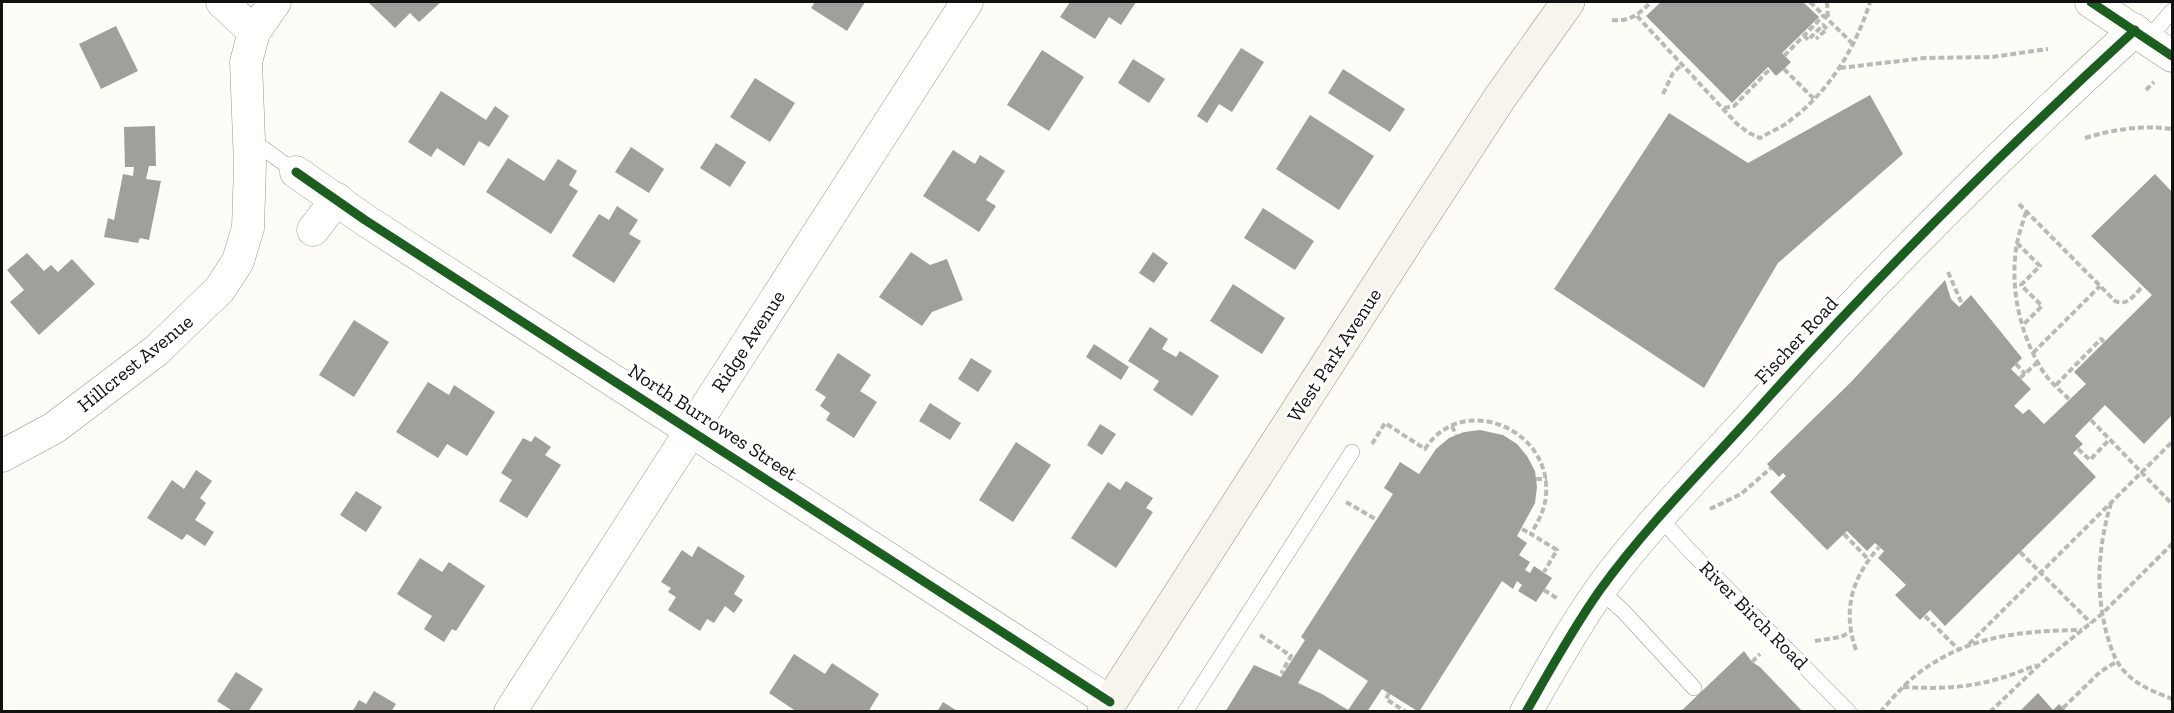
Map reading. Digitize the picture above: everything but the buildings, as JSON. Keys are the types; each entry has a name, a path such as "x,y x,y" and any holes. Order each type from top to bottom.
{"main road":[{"name":"West Park Avenue","path":"1107,707 1499,99 1568,2"}],"street":[{"path":"222,2 254,32"},
{"name":"Hillcrest Avenue","path":"2,456 54,428 157,350 220,289 238,261 248,228 246,62 254,32 275,2"},
{"name":"Ridge Avenue","path":"510,711 967,2"},
{"path":"2091,2 2153,50"},
{"name":"Fischer Road","path":"1526,711 1568,638 1600,590 1660,518 1817,342 1936,219 2153,50"},
{"name":"North Burrowes Street","path":"296,172 692,430 1107,707"},
{"path":"313,230 337,199"}],"lane":[{"path":"2153,50 2172,11"},
{"path":"248,139 296,172"},
{"path":"1185,711 1353,452"},
{"name":"River Birch Road","path":"1660,518 1849,711"},
{"path":"1600,590 1624,612 1694,688"}],"path":[{"path":"1612,20 1622,21 1637,16 1651,2"},
{"path":"1810,2 1853,44"},
{"path":"1784,56 1826,17 1827,2"},
{"path":"1637,16 1723,109 1749,134 1760,138 1791,120 1814,99 1839,68 1853,44 1870,2"},
{"path":"1804,35 1808,40 1823,25 1827,29 1816,39"},
{"path":"1839,68 1925,58 1992,57 2048,49"},
{"path":"2146,90 2153,50"},
{"path":"1663,93 1673,73 1682,64"},
{"path":"1723,109 1734,106 1770,69"},
{"path":"1784,69 1814,99"},
{"path":"2085,138 2130,127 2152,126 2172,129"},
{"path":"2019,204 2115,301 2127,302 2143,286"},
{"path":"2026,212 2017,243 2015,285 2017,306 2038,362 2046,375 2070,400"},
{"path":"2015,285 2021,285 2040,266 2017,243"},
{"path":"1948,272 1962,303"},
{"path":"2021,285 2042,306 2023,325"},
{"path":"2033,353 2100,286"},
{"path":"2056,386 2101,339 2104,342"},
{"path":"2020,378 2038,362"},
{"path":"2016,364 2025,374"},
{"path":"1353,452 1362,458 1385,423 1425,449 1442,430 1460,423 1479,420 1497,423 1514,430 1529,443 1541,461 1547,479 1542,513 1531,534"},
{"path":"2091,420 2172,504"},
{"path":"1452,426 1456,435"},
{"path":"2078,449 2090,460 2109,439"},
{"path":"1969,644 2172,442"},
{"path":"2162,453 2172,449"},
{"path":"1708,510 1741,494 1771,468"},
{"path":"1536,479 1547,479"},
{"path":"2111,503 2103,529 2099,562 2099,590 2102,614 2116,662 2137,684 2172,699"},
{"path":"1350,504 1377,520"},
{"path":"1522,529 1557,550 1544,572"},
{"path":"1844,534 1868,560"},
{"path":"1990,711 2040,664 2102,614 2172,544"},
{"path":"1856,650 1850,632 1851,598 1868,560 1879,547"},
{"path":"2020,552 2091,623"},
{"path":"1544,590 1559,600"},
{"path":"1925,616 1958,649"},
{"path":"1241,623 1291,656 1282,672 1284,673"},
{"path":"1880,711 1919,673 1969,644 2023,632 2082,630"},
{"path":"1815,640 1841,638 1850,632"},
{"path":"2063,708 2100,672 2116,662"},
{"path":"1903,687 1945,689 1970,687 2040,664"},
{"path":"1389,693 1386,699 1406,711"}],"cycle path":[{"path":"2091,2 2172,56"},
{"path":"1526,712 1590,604 1618,566 1657,520 1803,359 1895,262 2038,121 2135,30"},
{"path":"296,172 365,220 1110,702"}]}
